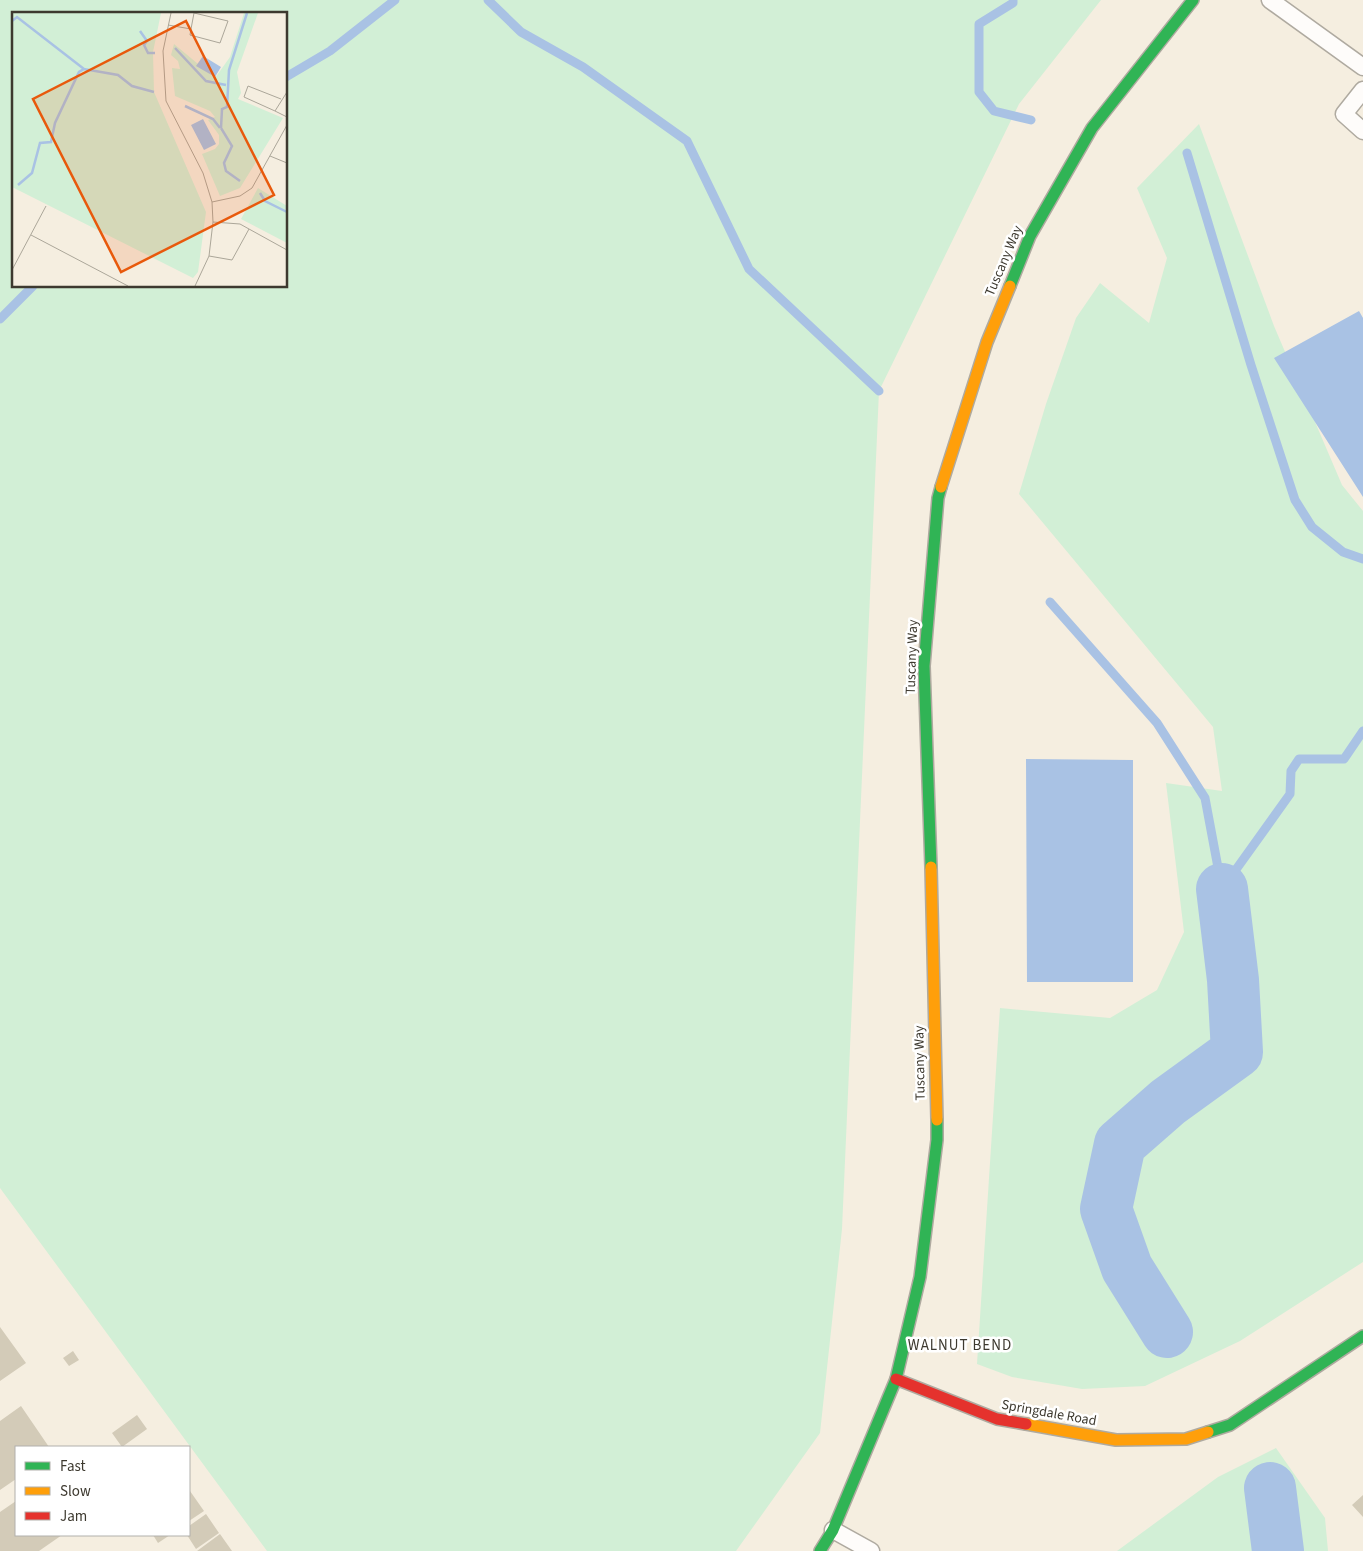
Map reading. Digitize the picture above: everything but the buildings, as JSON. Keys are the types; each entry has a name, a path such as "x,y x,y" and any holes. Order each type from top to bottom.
{"main road":[{"name":"Tuscany Way","path":"896,1379 920,1277 937,1140 934,958 924,666 938,498 987,342 1030,236 1092,128 1193,0"},
{"name":"Springdale Road","path":"896,1379 997,1420 1116,1440 1186,1439 1230,1425 1363,1336"},
{"path":"820,1551 833,1530 896,1379"}],"lane":[{"path":"1270,0 1363,67"},
{"path":"1363,90 1344,114 1363,132"},
{"path":"833,1530 870,1551"}],"green space":[{"path":"0,0 1101,0 1019,104 879,391 842,1229 820,1433 736,1551 267,1551 0,1188"},
{"path":"1199,124 1274,326 1342,485 1363,511 1363,1262 1240,1341 1145,1386 1082,1389 1012,1377 977,1364 1000,1008 1110,1018 1157,990 1184,932 1166,783 1222,791 1213,727 1019,494 1046,404 1076,318 1100,283 1149,323 1167,258 1137,188"},
{"path":"1276,1448 1325,1518 1328,1551 1117,1551 1218,1477"}],"water":[{"path":"1359,311 1363,318 1363,497 1274,358"},
{"path":"1026,759 1133,760 1133,982 1027,982"}],"waterway":[{"path":"288,76 330,51 395,0"},
{"path":"488,0 521,32 583,67 687,141 749,269 879,391"},
{"path":"1013,0 1013,3 979,24 979,92 994,111 1031,120"},
{"path":"1187,153 1251,365 1295,500 1312,527 1343,552 1363,559"},
{"path":"0,319 31,288"},
{"path":"1050,602 1157,723 1205,798 1222,889"},
{"path":"1222,889 1290,794 1291,771 1299,759 1344,759 1363,731"},
{"path":"1167,1332 1127,1268 1106,1209 1120,1144 1168,1102 1237,1052 1233,980 1222,889"},
{"path":"1270,1488 1278,1551"}],"traffic: fast":[{"path":"1010,286 1030,236 1092,128 1193,0"},
{"path":"931,867 924,666 938,498 941,487"},
{"path":"820,1551 833,1530 896,1379 920,1277 937,1140 937,1120"},
{"path":"1208,1432 1230,1425 1363,1336"}],"traffic: slow":[{"path":"941,487 987,342 1010,286"},
{"path":"931,867 937,1120"},
{"path":"1026,1424 1116,1440 1186,1439 1208,1432"}],"traffic: jam":[{"path":"896,1379 997,1419 1026,1424"}],"district":[{"name":"WALNUT BEND","path":"960,1345"}]}
